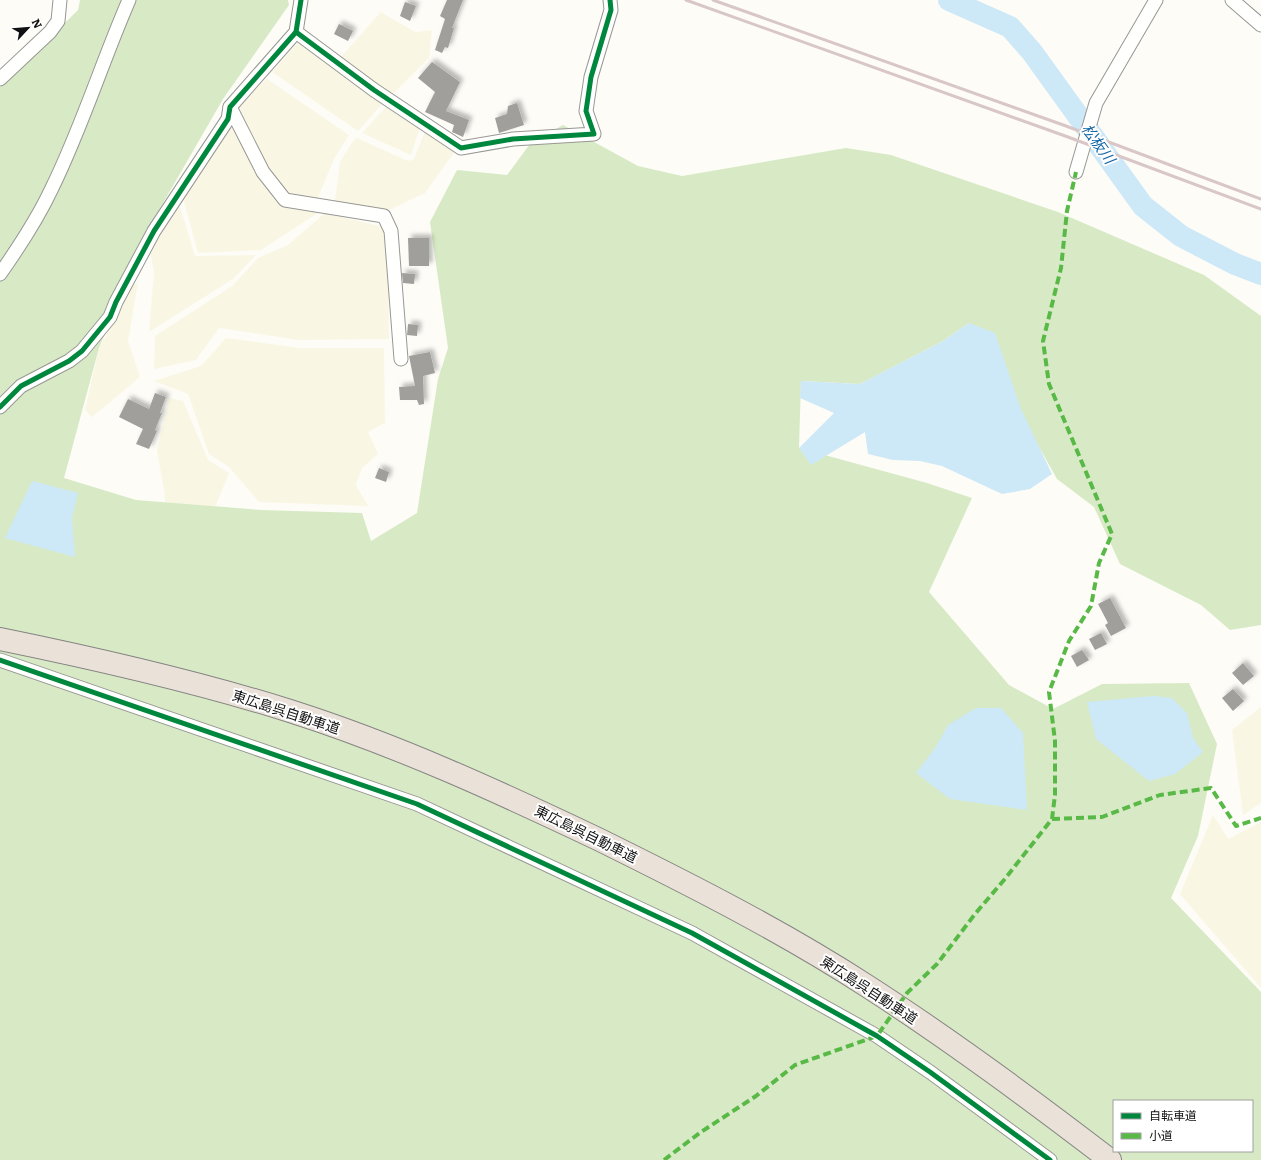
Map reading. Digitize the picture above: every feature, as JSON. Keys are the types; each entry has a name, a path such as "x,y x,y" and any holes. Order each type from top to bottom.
{"highway":[{"name":"東広島呉自動車道","path":"0,639 84,656 162,675 291,712 410,755 517,800 634,857 747,915 867,986 969,1056 1110,1160"}],"street":[{"path":"0,79 50,32 58,21 60,0"},
{"path":"0,274 19,246 52,189 86,110 129,0"},
{"path":"0,407 21,386 69,361 82,351 110,317 116,302 154,231 228,119 230,107 296,32 301,0"},
{"path":"296,32 374,90 461,148 513,139 594,134 586,111 591,77 611,10 610,0"},
{"path":"1076,172 1096,103 1156,0"},
{"path":"1232,0 1261,25"},
{"path":"230,107 263,172 285,200 384,216 391,231 401,359"},
{"path":"0,660 417,804 685,930 876,1036 930,1072 1050,1160"}],"shaded area":[{"path":"381,12 415,32 432,30 429,58 392,95 341,57"},
{"path":"299,41 383,103 358,131 272,72"},
{"path":"267,79 349,135 334,159 317,200 280,194 238,105"},
{"path":"387,106 420,127 411,155 362,133"},
{"path":"235,117 273,198 318,213 261,250 198,253 181,190"},
{"path":"427,126 455,151 425,193 385,212 334,208 340,162 351,144 357,138 408,161 414,159"},
{"path":"177,197 195,256 256,255 233,279 149,332 154,272 149,248"},
{"path":"325,213 383,227 388,245 389,339 299,340 219,328 196,360 154,369 155,336 232,286 258,258 288,245"},
{"path":"138,282 128,341 140,377 92,417 85,410 99,348 111,328 129,289"},
{"path":"226,338 300,348 384,348 385,423 368,432 378,454 362,468 356,485 368,506 259,502 229,467 209,454 188,394 154,381 201,366"},
{"path":"169,398 183,401 208,460 229,473 205,532 168,526 164,490 157,451"},
{"path":"1261,707 1261,803 1243,815 1232,730"},
{"path":"1213,815 1228,839 1261,822 1261,988 1180,894"}],"green space":[{"path":"80,0 288,0 289,5 223,99 155,217 99,348 64,478 136,500 261,510 362,513 371,541 417,513 438,379 448,348 430,222 457,170 507,175 530,144 563,125 638,166 682,176 846,148 891,155 1058,212 1204,275 1261,316 1261,625 1230,630 1201,605 1120,564 1094,507 1057,479 969,323 943,341 860,384 801,381 799,448 927,483 972,498 929,592 1009,685 1053,709 1102,684 1189,683 1217,744 1198,836 1171,898 1261,992 1261,1160 0,1160 0,87 78,10"}],"water":[{"path":"969,323 995,333 1021,409 1052,474 1030,489 1002,494 942,466 920,461 893,460 868,454 865,432 811,465 799,448 834,413 800,398 801,381 860,384 943,341"},
{"path":"32,481 78,493 72,518 75,557 5,538"},
{"path":"1153,696 1172,698 1187,713 1193,738 1203,752 1175,774 1149,781 1096,739 1087,702"},
{"path":"976,708 1001,708 1023,733 1027,810 950,799 916,773 935,748 948,725"}],"building":[{"path":"447,0 463,0 452,28 454,28 448,48 445,47 442,53 435,50 445,19 440,16"},
{"path":"405,2 416,6 410,21 400,16"},
{"path":"339,24 353,31 348,41 334,34"},
{"path":"432,62 460,82 446,111 469,120 463,137 452,132 454,125 425,112 435,92 418,78"},
{"path":"517,103 524,125 499,133 495,118 507,114 508,106"},
{"path":"408,238 429,238 429,266 409,266"},
{"path":"402,273 415,274 414,284 403,283"},
{"path":"408,324 418,325 417,336 407,335"},
{"path":"430,352 435,373 423,376 424,404 419,405 417,400 400,400 399,387 415,386 409,356"},
{"path":"155,393 166,397 160,413 162,413 155,430 157,431 149,449 136,444 143,429 119,417 128,399 149,409"},
{"path":"379,468 389,472 386,482 375,478"},
{"path":"1110,598 1126,628 1111,636 1105,625 1108,623 1098,604"},
{"path":"1101,633 1107,644 1095,650 1089,639"},
{"path":"1082,650 1089,660 1077,667 1071,656"},
{"path":"1243,663 1254,676 1243,685 1232,673"},
{"path":"1233,689 1244,701 1233,711 1222,698"}],"waterway":[{"name":"松板川","path":"949,0 1010,27 1032,52 1143,206 1181,236 1235,264 1261,274"}],"railway":[{"path":"686,0 1068,137 1261,209"},
{"path":"713,0 1066,126 1261,199"}],"marked path":[{"path":"664,1160 701,1132 756,1096 795,1065 877,1036 907,993 937,964 975,914 1052,819 1055,795 1055,741 1049,692 1069,641 1091,606 1099,563 1112,534 1049,384 1043,341 1061,268 1067,211 1076,172"},
{"path":"1052,819 1102,817 1160,795 1211,788 1236,826 1261,818"}],"cycle path":[{"path":"0,407 21,386 69,361 82,351 110,317 116,302 154,231 228,119 230,107 296,32 301,0"},
{"path":"296,32 374,90 461,148 513,139 594,134 586,111 591,77 611,10 610,0"},
{"path":"0,660 417,804 692,933 877,1036 930,1072 1050,1160"}]}
